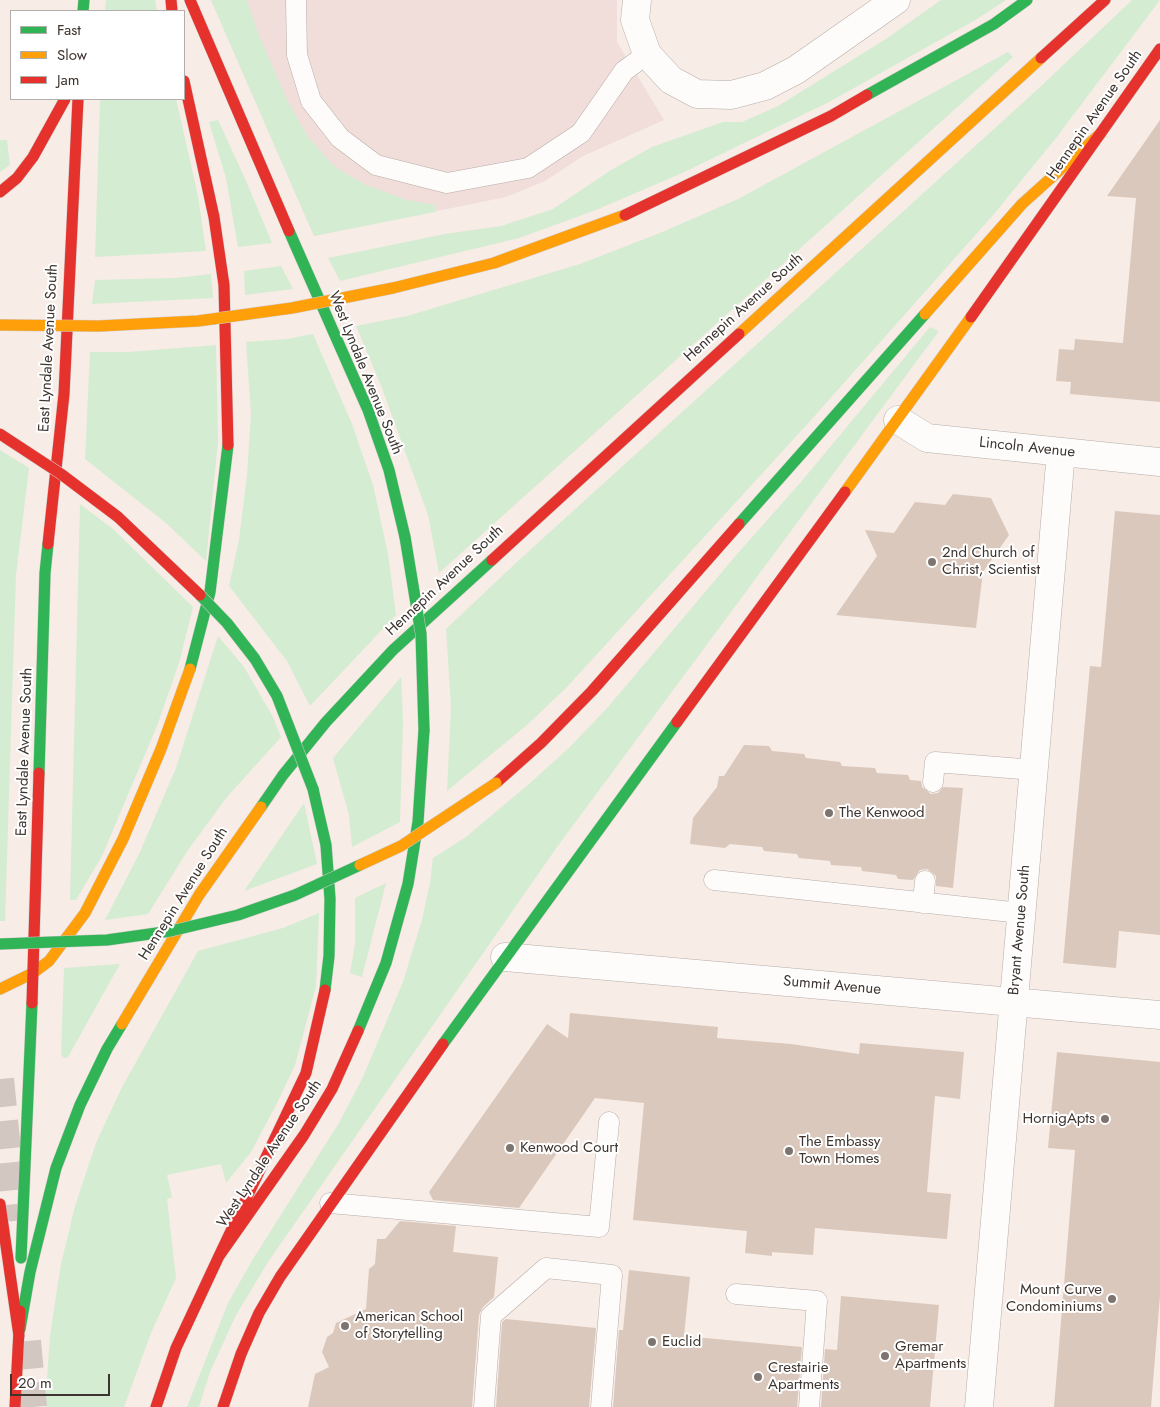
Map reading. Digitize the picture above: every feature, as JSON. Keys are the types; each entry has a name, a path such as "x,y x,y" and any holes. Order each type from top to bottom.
{"main road":[{"name":"West Lyndale Avenue South","path":"156,1407 183,1330 219,1256 304,1135 332,1089 369,1008 386,962 408,884 420,801 424,730 421,634 405,537 388,470 368,410 213,58 190,0"},
{"path":"0,325 98,326 198,321 292,308 393,288 494,262 628,214 831,116 994,24 1027,0"},
{"name":"Hennepin Avenue South","path":"19,1336 30,1272 56,1168 80,1105 107,1049 199,895 283,775 326,722 393,650 1105,0"},
{"name":"Hennepin Avenue South","path":"223,1407 241,1354 259,1313 280,1277 330,1203 505,957 898,420 1160,49"},
{"path":"0,989 33,973 49,961 85,913 122,839 181,699 210,592 228,445 227,338 224,286 214,217 185,85"},
{"path":"0,192 17,178 33,157 64,100"},
{"name":"East Lyndale Avenue South","path":"14,1407 19,1336 22,1211 33,973 46,573 64,394 78,100"},
{"path":"0,944 106,940 171,931 238,915 313,887 402,846 496,783 541,743 592,691 1022,204 1101,133"},
{"path":"0,434 61,474 118,517 177,570 223,618 255,659 273,689 296,741 313,789 324,832 330,899 329,956 323,1006 306,1073 219,1256"},
{"path":"0,1204 19,1336"}],"street":[{"path":"636,10 647,54 671,80 697,94 731,95 764,86 796,70 896,0"},
{"name":"Lincoln Avenue","path":"898,420 927,438 1160,462"},
{"name":"Bryant Avenue South","path":"978,1407 1061,452"},
{"name":"Summit Avenue","path":"505,957 1160,1015"}],"lane":[{"path":"296,0 298,55 311,101 340,138 376,165 448,183 528,168 581,133 624,71 647,54"},
{"path":"933,782 935,762 1034,770"},
{"path":"714,880 1021,913"},
{"path":"923,903 925,881"},
{"path":"330,1203 599,1227 609,1122"},
{"path":"484,1407 491,1316 546,1268 612,1275 601,1407"},
{"path":"736,1294 817,1301 808,1407"}],"shaded area":[{"path":"211,0 617,0 617,42 664,120 583,156 545,181 506,197 314,236"}],"green space":[{"path":"106,0 155,0 157,10 105,10"},
{"path":"211,0 247,0 258,33 287,100 308,137 335,167 366,185 407,200 436,205 435,212 314,236"},
{"path":"941,0 1006,0 977,19 829,102 680,174 596,210 519,238 340,281 328,258 445,234 501,226 553,209 611,170 652,147 723,122 742,122 778,106 886,39"},
{"path":"1132,0 1160,0 1056,138 994,214 811,420 566,688 527,725 447,791 451,708 446,629 518,561 1038,89"},
{"path":"1008,52 1013,57 439,573 428,515 382,388 356,326 407,316 580,264 660,233 738,199"},
{"path":"100,100 176,100 198,196 206,251 95,257"},
{"path":"218,120 272,243 238,247 226,178 209,122"},
{"path":"0,140 7,140 10,165 0,172"},
{"path":"281,266 293,289 245,295 244,271"},
{"path":"211,274 213,298 92,304 95,280 176,278"},
{"path":"930,327 939,331 557,847 268,1262 236,1315 210,1372 199,1407 187,1407 228,1303 253,1259 339,1123 363,1077 403,982 422,920 433,858 466,837 529,784 570,747 608,707 738,553 801,482"},
{"path":"313,334 352,424 373,485 388,554 396,615 310,706 287,661 229,586 239,540 247,475 251,413 246,342 287,339"},
{"path":"216,345 218,441 206,561 166,523 85,459 90,352 128,352"},
{"path":"0,450 29,468 16,575 5,921 0,921"},
{"path":"80,504 113,529 193,607 179,663 157,726 102,856 76,900 70,900"},
{"path":"218,636 244,667 273,717 281,737 227,797 188,850 148,914 105,920 140,852 176,768"},
{"path":"401,677 403,721 400,822 352,847 349,815 333,758"},
{"path":"304,803 317,864 244,891"},
{"path":"386,883 362,977 350,973 355,944 355,898"},
{"path":"319,913 316,986 295,1065 251,1152 226,1183 221,1164 167,1175 172,1197 167,1199 176,1278 151,1333 124,1407 45,1407 50,1335 61,1264 75,1206 96,1143 121,1089 198,951 283,928"},
{"path":"120,964 68,1057 64,1058 61,1054 64,968"}],"building":[{"path":"1160,120 1160,402 1070,394 1071,382 1056,381 1059,349 1074,350 1075,339 1123,343 1136,198 1107,196"},
{"name":"2nd Church of Christ, Scientist","path":"953,494 991,498 1009,535 983,572 976,628 836,615 877,556 865,530 894,533 915,502 945,505"},
{"path":"1115,511 1160,515 1160,935 1119,931 1116,968 1063,963 1090,666 1101,667"},
{"name":"The Kenwood","path":"744,745 769,746 772,751 804,754 806,758 840,762 842,766 875,768 877,773 908,775 910,780 921,781 922,787 931,794 938,793 943,787 963,788 953,888 936,886 936,876 927,869 920,870 913,880 898,879 896,875 862,871 861,867 831,865 830,861 799,858 797,854 764,851 762,847 730,844 725,848 690,844 693,818 717,787 719,776 724,776"},
{"path":"570,1013 718,1027 717,1038 791,1044 859,1054 860,1043 964,1052 960,1099 935,1096 927,1192 951,1194 947,1239 815,1228 813,1255 772,1252 772,1256 745,1253 747,1231 633,1220 644,1103 595,1098 519,1208 433,1200 429,1192 547,1024 568,1038"},
{"path":"1057,1052 1160,1062 1160,1296 1151,1407 1054,1407 1075,1150 1048,1148"},
{"path":"400,1221 456,1226 453,1252 498,1257 494,1297 483,1307 479,1315 472,1407 308,1407 315,1374 329,1367 322,1352 327,1337 333,1333 336,1323 366,1309 369,1269 375,1264 377,1239 385,1239"},
{"path":"629,1270 690,1277 684,1336 802,1347 797,1407 613,1407 619,1330 623,1330"},
{"name":"Gremar Apartments","path":"841,1296 939,1305 930,1407 821,1407 825,1349 837,1350"},
{"path":"506,1319 596,1328 589,1407 496,1407 502,1322"}],"tunnel":[{"path":"0,1079 14,1221"},
{"path":"27,1341 33,1407"}],"traffic: fast":[{"path":"83,10 84,0"},
{"path":"867,95 994,24 1027,0"},
{"path":"289,231 368,410 389,470 405,537"},
{"path":"739,524 925,314"},
{"path":"190,669 210,592 228,445"},
{"path":"405,537 421,634 424,730"},
{"path":"39,773 45,573 48,544"},
{"path":"261,807 283,775 326,722 393,650 492,560"},
{"path":"200,595 227,623 255,659 277,696 313,789"},
{"path":"443,1044 677,722"},
{"path":"358,1031 386,963 408,884 418,822 424,730"},
{"path":"313,789 326,845 330,899 329,956 325,990"},
{"path":"0,944 107,940 171,931 238,915 295,895 360,865"},
{"path":"21,1258 32,1003"},
{"path":"20,1329 30,1272 56,1168 80,1105 107,1049 122,1024"}],"traffic: slow":[{"path":"739,334 1041,58"},
{"path":"925,314 1022,204 1101,133"},
{"path":"393,288 494,263 625,215"},
{"path":"0,325 99,326 198,321 292,308 393,288"},
{"path":"845,492 971,317"},
{"path":"0,989 33,973 49,961 85,913 123,839 161,749 190,669"},
{"path":"360,865 401,846 496,783"},
{"path":"122,1024 199,895 261,807"}],"traffic: jam":[{"path":"171,0 172,10"},
{"path":"190,0 289,231"},
{"path":"1041,58 1105,0"},
{"path":"971,317 1160,49"},
{"path":"185,86 214,217 224,285 228,445"},
{"path":"625,215 831,116 867,95"},
{"path":"0,192 17,178 33,157 64,100"},
{"path":"48,544 64,394 78,100"},
{"path":"492,560 739,334"},
{"path":"0,434 61,474 118,517 200,595"},
{"path":"677,722 845,492"},
{"path":"496,783 541,743 592,691 739,524"},
{"path":"32,1003 39,773"},
{"path":"219,1256 306,1073 325,990"},
{"path":"156,1407 176,1348 219,1256 304,1135 332,1089 358,1031"},
{"path":"223,1407 241,1354 259,1313 280,1277 443,1044"},
{"path":"0,1204 19,1336"},
{"path":"15,1407 20,1311"}],"place":[{"name":"2nd Church of Christ, Scientist","path":"932,562"},
{"name":"The Kenwood","path":"829,813"},
{"name":"HornigApts","path":"1105,1119"},
{"name":"Kenwood Court","path":"510,1148"},
{"name":"The Embassy Town Homes","path":"789,1151"},
{"name":"Mount Curve Condominiums","path":"1112,1299"},
{"name":"American School of Storytelling","path":"345,1326"},
{"name":"Euclid","path":"652,1342"},
{"name":"Gremar Apartments","path":"885,1356"},
{"name":"Crestairie Apartments","path":"758,1377"}]}
